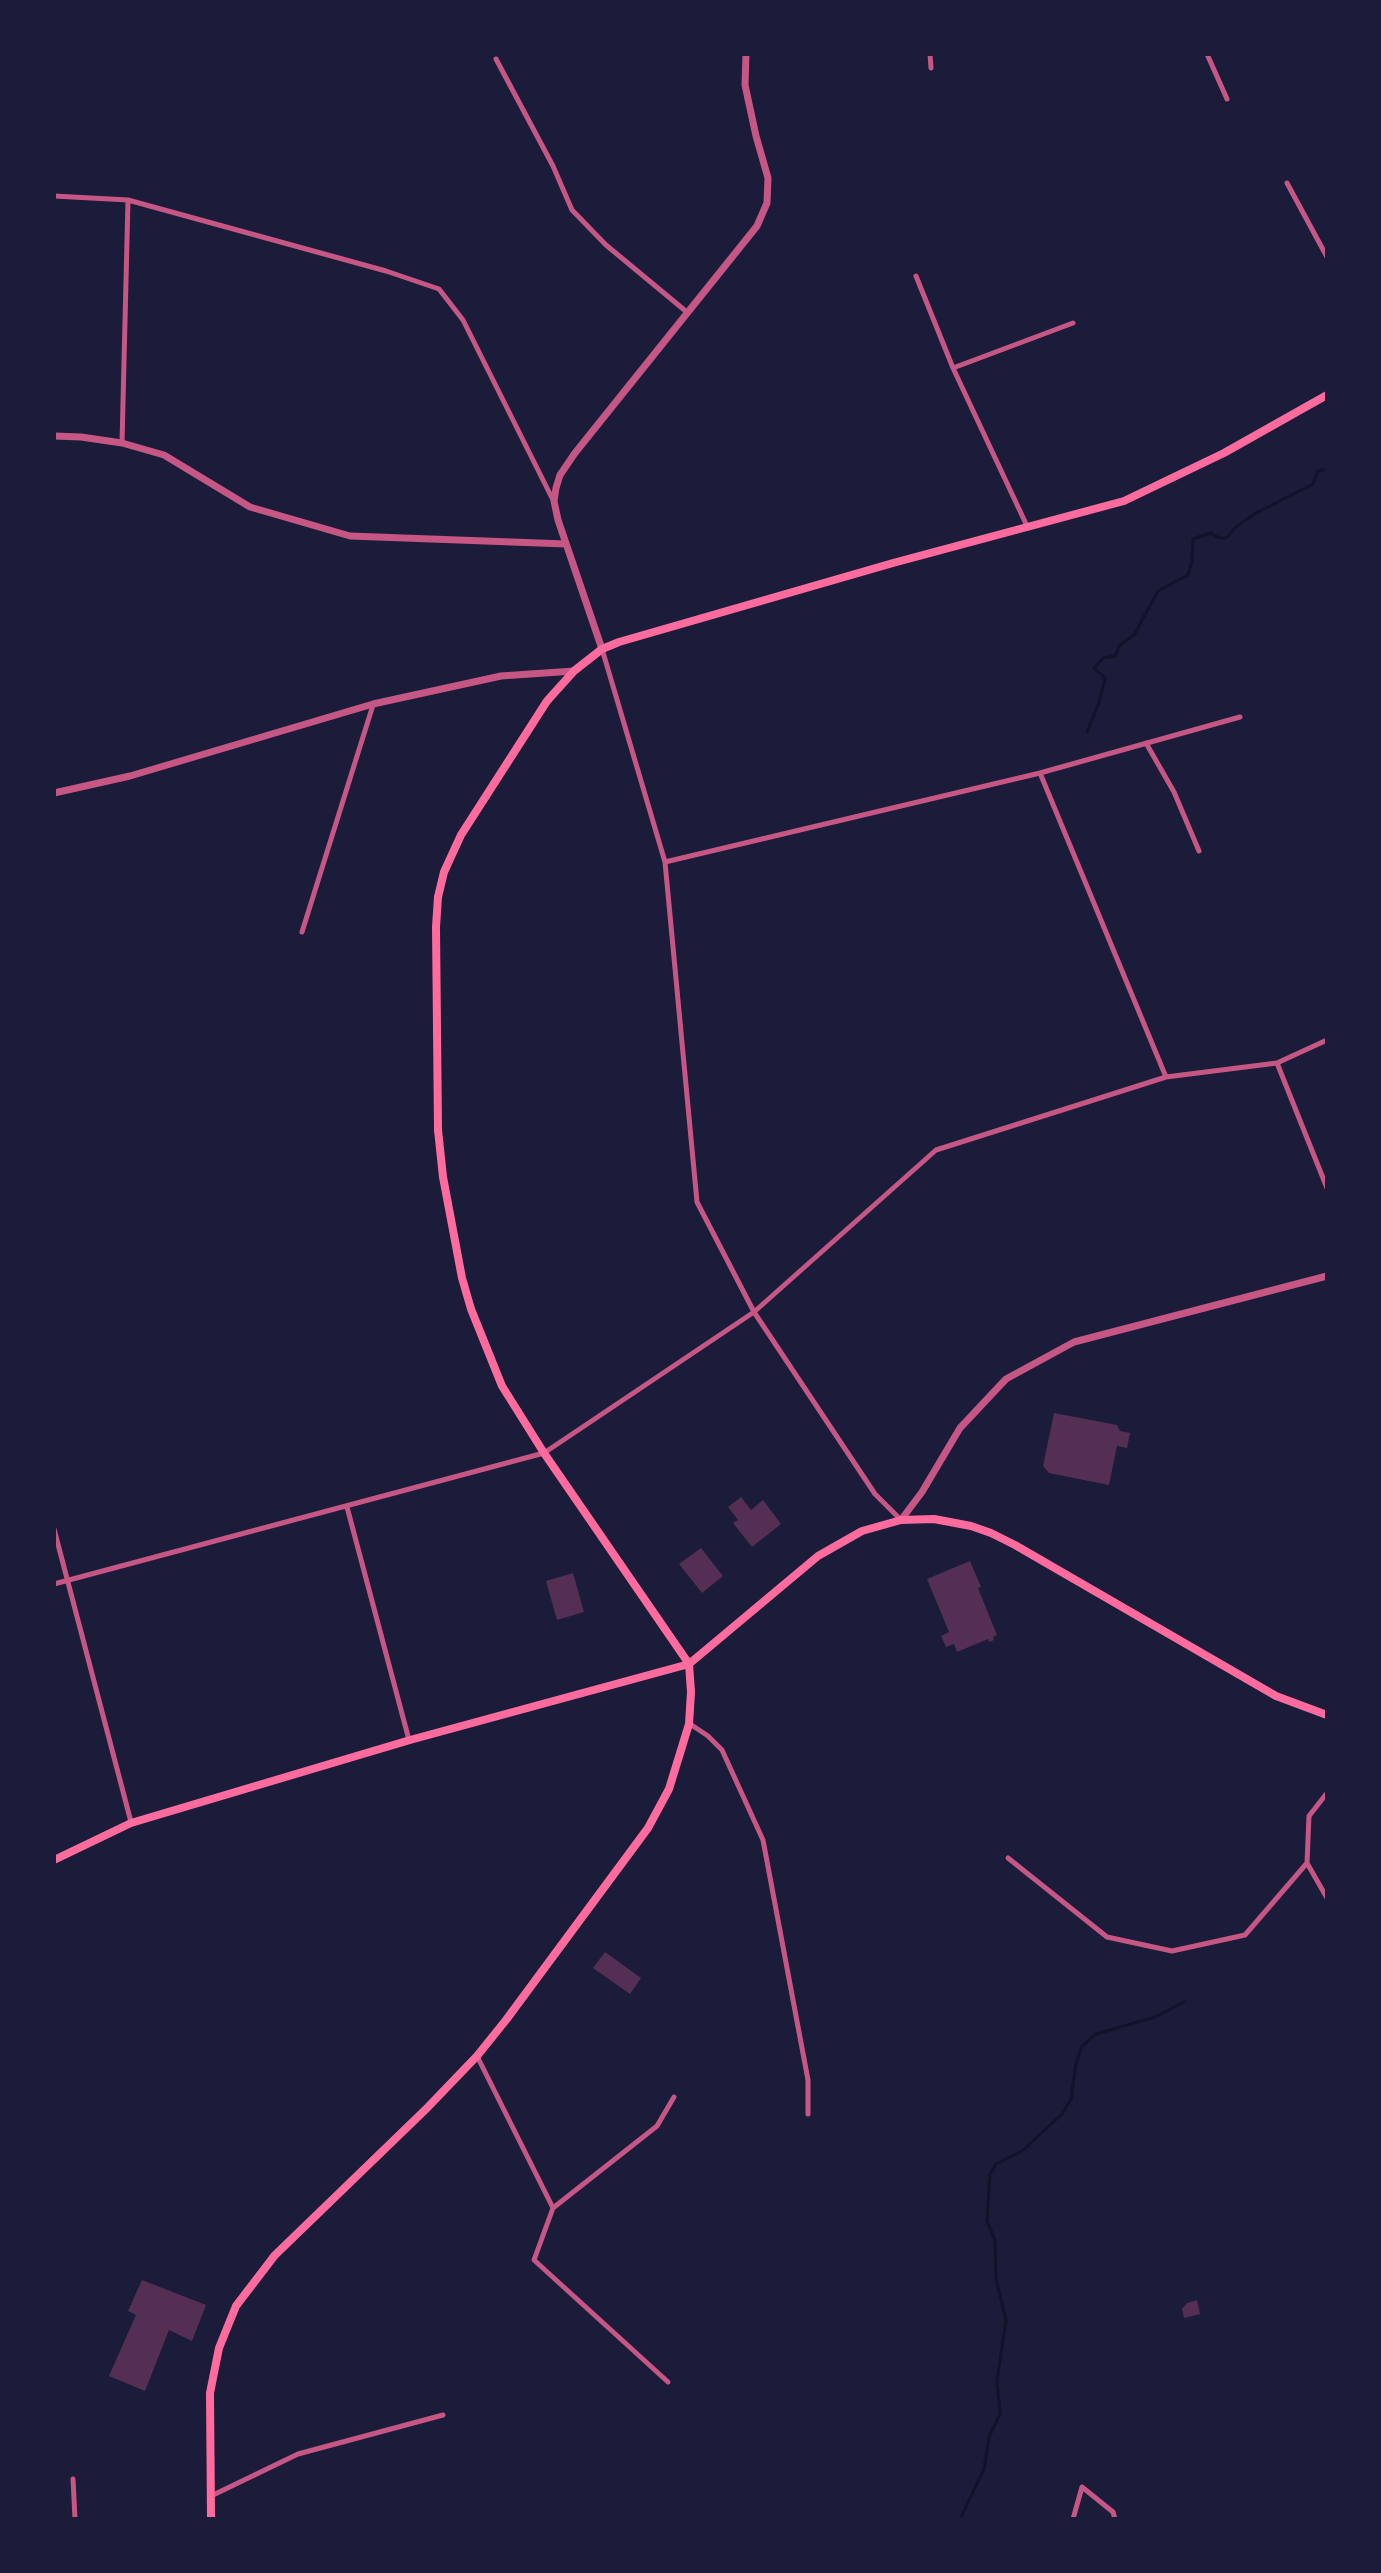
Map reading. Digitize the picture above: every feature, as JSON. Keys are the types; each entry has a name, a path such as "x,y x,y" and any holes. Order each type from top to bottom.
{"main road":[{"path":"209,2518 210,2393 219,2348 236,2306 275,2255 428,2107 477,2056 506,2020 648,1828 669,1789 689,1724 689,1664 544,1453 502,1386 462,1278 443,1177 438,1130 436,927 444,872 461,835 547,701 574,671 602,649 893,563 1094,511 1156,487 1327,395"},
{"path":"54,1860 131,1823 410,1740 689,1664 818,1556 862,1531 901,1520 934,1519 991,1533 1276,1696 1327,1715"}],"street":[{"path":"554,501 560,475 575,453 757,226 767,203 768,178 745,85 746,54"},
{"path":"930,54 931,68"},
{"path":"1207,54 1227,99"},
{"path":"496,59 553,166 572,210 606,245 688,313"},
{"path":"1287,183 1327,257"},
{"path":"54,196 128,200 386,271 439,289 463,320 554,501 665,862 697,1202 754,1312 875,1494 901,1520 922,1492 960,1428 1006,1379 1074,1342 1241,1301 1327,1276"},
{"path":"122,443 128,200"},
{"path":"916,276 953,368 1027,527"},
{"path":"953,368 1073,323"},
{"path":"54,436 122,443 164,455 250,507 350,536 566,544"},
{"path":"54,793 130,776 373,704 501,676 574,671"},
{"path":"302,932 373,704"},
{"path":"665,862 1040,773 1240,717"},
{"path":"1146,743 1174,792 1199,851"},
{"path":"1040,773 1166,1077"},
{"path":"54,1584 544,1453 754,1312 936,1150 1166,1077 1277,1063 1327,1040"},
{"path":"1277,1063 1327,1188"},
{"path":"347,1507 410,1740"},
{"path":"54,1529 131,1823"},
{"path":"689,1724 722,1750 763,1840 808,2080 808,2114"},
{"path":"1327,1793 1309,1816 1307,1863 1327,1898"},
{"path":"1008,1858 1107,1937 1172,1951 1245,1935 1307,1863"},
{"path":"477,2056 553,2208"},
{"path":"668,2382 534,2260 553,2208 657,2126 674,2097"},
{"path":"210,2496 298,2454 443,2415"},
{"path":"73,2479 75,2519"},
{"path":"1073,2519 1082,2487 1113,2512 1115,2519"}],"building":[{"path":"1054,1413 1117,1425 1120,1431 1130,1433 1127,1448 1117,1446 1109,1485 1049,1473 1043,1466"},
{"path":"741,1497 751,1510 763,1500 781,1524 752,1547 733,1523 738,1520 728,1507"},
{"path":"701,1548 723,1576 702,1593 679,1564"},
{"path":"970,1561 997,1635 993,1637 994,1640 989,1642 988,1639 957,1652 954,1644 946,1647 941,1636 949,1632 927,1579"},
{"path":"573,1573 584,1612 557,1620 546,1581"},
{"path":"605,1952 641,1978 630,1994 593,1968"},
{"path":"142,2280 206,2305 192,2341 169,2330 145,2391 109,2376 136,2315 128,2311"},
{"path":"1197,2300 1200,2314 1184,2318 1182,2309 1187,2303"}],"waterway":[{"path":"1087,732 1105,678 1094,668 1103,658 1115,656 1120,645 1134,635 1158,591 1188,575 1193,539 1211,533 1226,538 1256,513 1313,484 1318,471 1327,469"},
{"path":"960,2519 984,2469 989,2437 1000,2414 997,2381 1006,2320 996,2279 995,2240 987,2221 990,2174 996,2164 1022,2151 1062,2114 1071,2099 1076,2063 1082,2046 1096,2034 1155,2017 1184,2002"}]}
